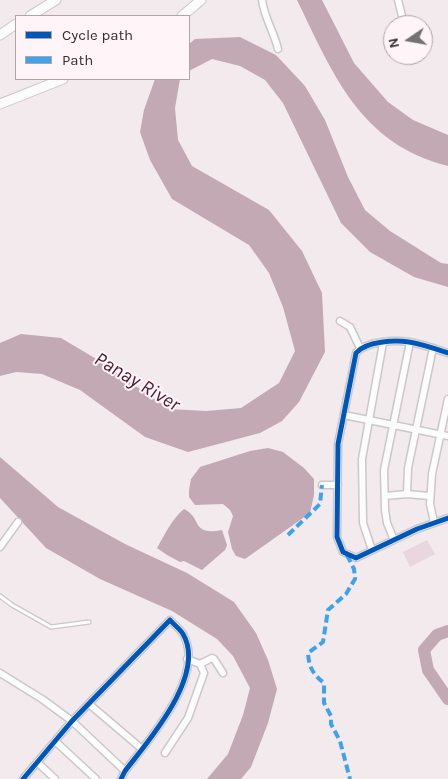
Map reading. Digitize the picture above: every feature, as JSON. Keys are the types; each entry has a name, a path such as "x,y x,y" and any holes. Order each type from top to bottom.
{"main road":[{"path":"32,15 56,0"},
{"path":"183,15 201,0"},
{"path":"0,34 15,25"},
{"path":"0,104 60,80"}],"street":[{"path":"262,0 263,9 275,34 278,48"},
{"path":"398,0 402,15"},
{"path":"340,321 350,327 360,348"},
{"path":"394,540 387,523 384,470 410,342"},
{"path":"448,353 410,342 383,343 360,348 356,353 338,444 338,537 343,552 356,558 434,522 448,518"},
{"path":"372,550 363,523 362,459 383,343"},
{"path":"407,494 408,468 433,348"},
{"path":"434,522 429,496 432,474 444,436 448,399"},
{"path":"344,414 444,436"},
{"path":"322,485 338,486"},
{"path":"384,496 407,494 429,496"},
{"path":"0,546 18,522"},
{"path":"23,779 72,721 170,620 183,634 187,648 183,681 176,702 121,779"},
{"path":"200,664 212,658 223,673"},
{"path":"165,753 188,718 204,673 200,664 187,659"},
{"path":"0,673 42,699 72,721 125,771"},
{"path":"89,704 142,749"},
{"path":"55,741 96,779"},
{"path":"37,762 55,779"}],"lane":[{"path":"0,596 12,606 51,627 89,622"}],"shaded area":[{"path":"297,0 322,0 354,63 388,102 413,120 448,135 448,166 418,156 392,141 371,123 337,79"},
{"path":"240,37 276,55 305,86 325,120 348,177 365,210 390,231 441,263 448,264 448,287 414,277 370,252 341,223 283,103 265,80 240,66 212,59 190,70 190,43 195,39"},
{"path":"155,80 180,80 175,108 178,140 192,166 269,210 302,251 322,293 325,352 299,402 282,421 260,433 188,452 145,437 80,390 42,374 16,372 0,376 0,343 21,334 61,338 98,360 169,409 206,411 241,408 279,383 295,351 283,307 269,273 249,245 172,199 150,160 140,132 144,110"},
{"path":"268,448 283,452 304,468 314,479 314,495 310,513 245,559 236,556 232,549 228,532 233,516 230,510 223,504 195,505 189,497 191,479 200,467 250,451"},
{"path":"0,457 58,507 125,544 187,573 234,602 256,633 268,660 277,689 268,723 251,767 241,779 207,779 228,754 243,715 250,688 233,656 217,639 172,611 100,579 46,548 0,498"},
{"path":"184,509 190,513 198,525 205,531 222,530 227,545 225,550 202,570 184,561 180,562 157,548 172,522"},
{"path":"427,540 435,554 410,567 403,552"}],"waterway":[{"path":"448,631 437,635 424,650 428,670 448,699"}],"marked path":[{"path":"288,535 320,504 322,485"},
{"path":"347,555 354,569 355,579 346,594 328,610 323,642 308,653 312,670 324,683 324,703 331,716 331,724 340,741 350,779"}],"cycle path":[{"path":"448,353 419,344 396,341 373,344 356,353 338,444 337,537 343,552 356,558 417,529 448,518"},
{"path":"23,779 72,721 170,620 183,634 188,650 187,668 172,707 121,779"}],"water label":[{"name":"Panay River","path":"137,382"}]}
